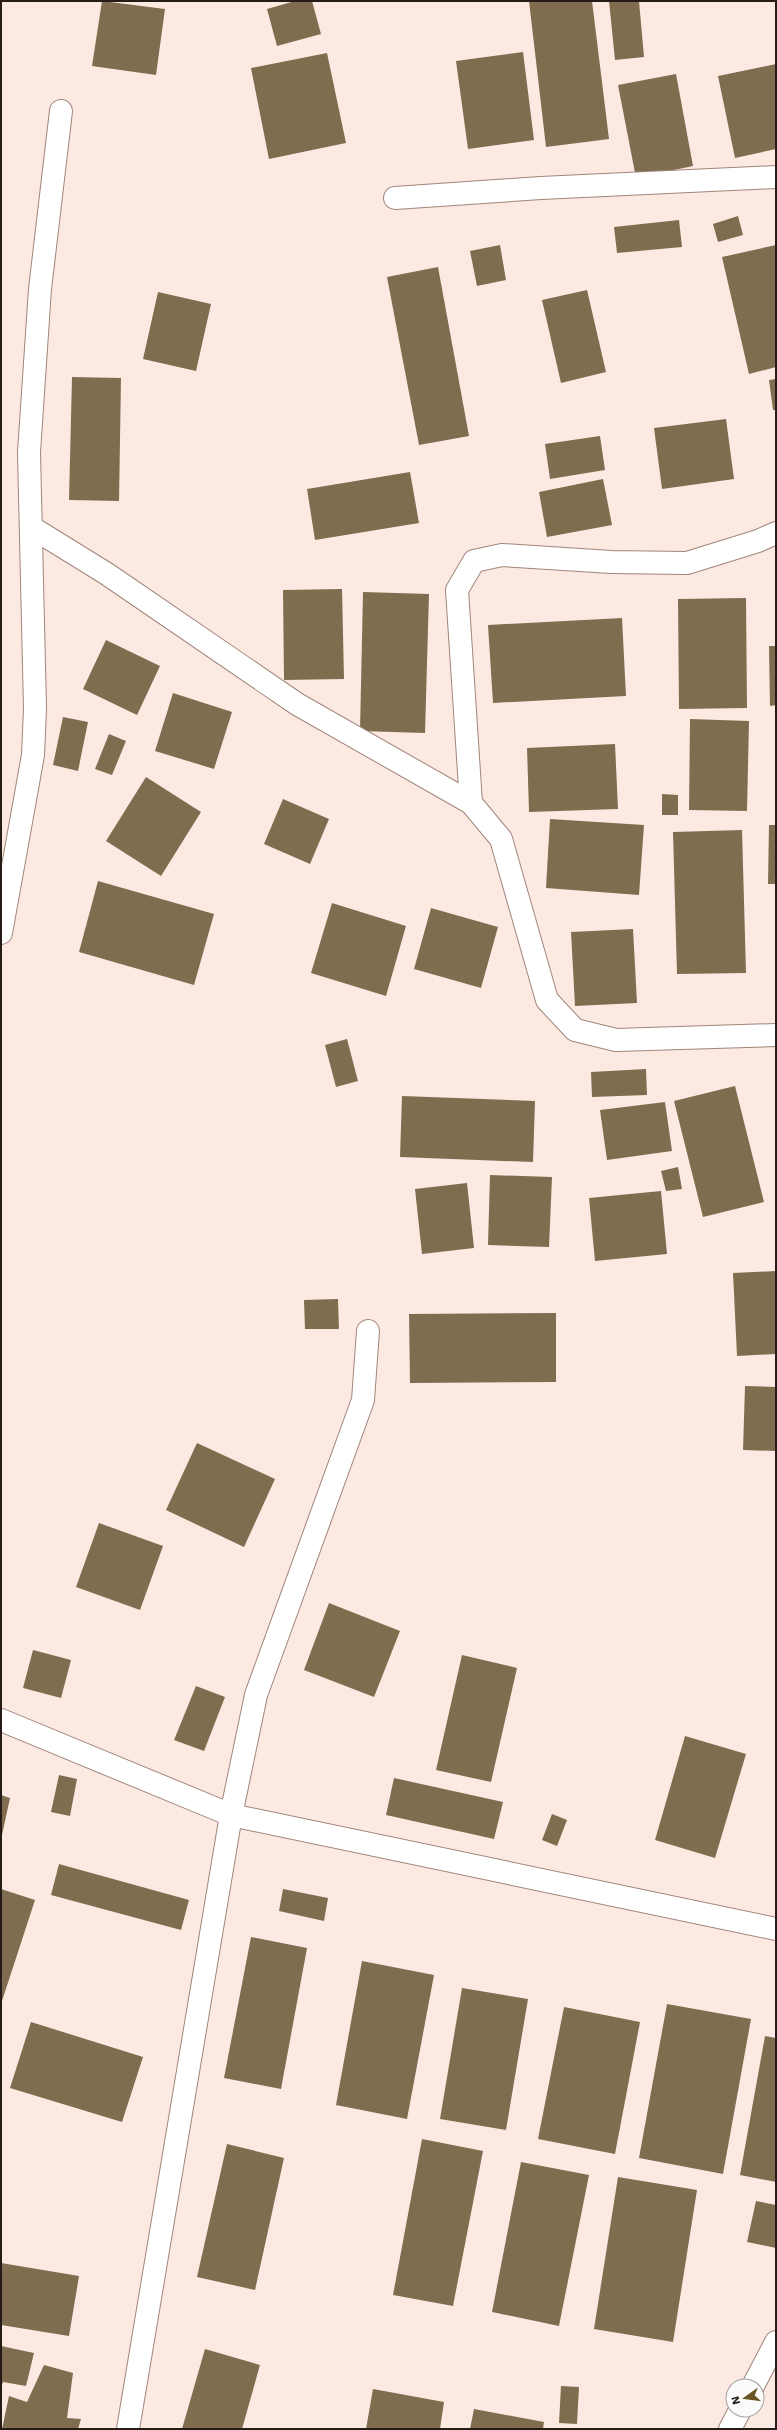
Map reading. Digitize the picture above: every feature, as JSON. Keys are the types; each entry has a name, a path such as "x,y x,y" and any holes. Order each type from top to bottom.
{"street":[{"path":"1,933 33,755 35,709 29,452 40,289 61,111"},
{"path":"395,198 541,188 776,177"},
{"path":"31,527 107,574 298,704 471,803 501,839 547,1000 575,1030 616,1040 776,1035"},
{"path":"471,803 457,590 474,561 502,555 611,562 687,563 758,541 776,533"},
{"path":"128,2429 231,1815 256,1695 363,1400 368,1331"},
{"path":"1,1720 231,1815 776,1929"},
{"path":"757,2378 776,2342"},
{"path":"730,2429 736,2418"}],"building":[{"path":"102,1 165,9 156,75 92,66"},
{"path":"295,1 312,1 321,34 277,46 267,9"},
{"path":"529,1 592,1 609,139 546,147"},
{"path":"609,1 639,1 644,57 615,60"},
{"path":"523,52 534,140 468,149 456,61"},
{"path":"327,53 346,143 269,159 251,68"},
{"path":"776,64 776,149 735,158 718,76"},
{"path":"676,74 693,166 636,178 618,85"},
{"path":"738,216 743,235 718,242 713,224"},
{"path":"679,220 682,247 617,253 614,227"},
{"path":"500,245 506,280 477,286 470,251"},
{"path":"776,245 776,367 749,374 722,257"},
{"path":"438,267 469,436 419,445 387,277"},
{"path":"587,290 606,372 561,383 542,300"},
{"path":"158,292 211,304 196,371 143,359"},
{"path":"72,377 121,378 119,501 69,500"},
{"path":"776,379 776,410 773,410 769,380"},
{"path":"726,419 734,479 662,489 654,428"},
{"path":"600,436 605,470 550,479 545,444"},
{"path":"410,472 419,523 315,540 307,489"},
{"path":"603,479 612,525 547,537 539,492"},
{"path":"342,589 344,679 284,680 283,590"},
{"path":"363,592 429,594 425,733 360,731"},
{"path":"746,598 747,708 679,709 678,599"},
{"path":"622,618 626,696 493,703 488,625"},
{"path":"106,640 160,666 137,715 83,689"},
{"path":"769,646 776,646 776,705 770,706"},
{"path":"173,693 232,712 214,769 155,751"},
{"path":"63,717 88,722 78,771 53,765"},
{"path":"690,719 749,721 747,811 689,810"},
{"path":"109,734 126,741 112,775 95,769"},
{"path":"615,744 618,809 529,812 527,748"},
{"path":"146,777 201,812 161,876 106,841"},
{"path":"662,794 678,795 678,815 662,815"},
{"path":"283,799 329,819 310,864 264,844"},
{"path":"550,819 644,825 639,895 546,888"},
{"path":"769,825 776,825 776,884 768,884"},
{"path":"742,830 746,973 677,974 673,832"},
{"path":"98,881 214,914 194,985 79,952"},
{"path":"332,903 406,926 386,996 311,973"},
{"path":"431,908 498,927 481,988 414,969"},
{"path":"633,929 637,1003 575,1006 571,932"},
{"path":"347,1039 358,1081 336,1087 325,1045"},
{"path":"646,1069 647,1095 592,1097 591,1072"},
{"path":"735,1086 764,1202 703,1217 674,1101"},
{"path":"402,1096 535,1101 533,1162 400,1157"},
{"path":"665,1102 672,1151 607,1160 600,1110"},
{"path":"678,1167 682,1189 666,1191 661,1171"},
{"path":"490,1175 552,1177 549,1247 488,1245"},
{"path":"467,1183 474,1248 422,1254 415,1189"},
{"path":"661,1191 667,1254 595,1261 589,1198"},
{"path":"776,1271 776,1354 737,1356 733,1273"},
{"path":"338,1299 339,1329 305,1329 304,1300"},
{"path":"556,1313 556,1382 410,1383 409,1314"},
{"path":"745,1386 776,1387 776,1451 743,1450"},
{"path":"197,1443 275,1479 244,1547 166,1510"},
{"path":"99,1523 163,1546 140,1610 76,1587"},
{"path":"329,1603 400,1631 374,1697 304,1670"},
{"path":"33,1650 71,1660 61,1698 23,1688"},
{"path":"462,1655 517,1668 491,1782 436,1770"},
{"path":"196,1686 225,1697 204,1751 174,1740"},
{"path":"685,1736 746,1754 715,1858 655,1840"},
{"path":"59,1775 77,1779 70,1816 51,1812"},
{"path":"394,1778 503,1802 494,1839 386,1815"},
{"path":"1,1795 10,1798 2,1835 1,1835"},
{"path":"552,1814 567,1820 557,1846 542,1840"},
{"path":"59,1864 189,1900 181,1930 51,1895"},
{"path":"1,1889 35,1900 1,2004"},
{"path":"283,1889 328,1898 324,1921 279,1911"},
{"path":"251,1937 307,1948 281,2089 224,2078"},
{"path":"362,1961 434,1975 407,2119 336,2105"},
{"path":"462,1988 528,1999 506,2130 440,2119"},
{"path":"667,2004 751,2019 723,2174 639,2158"},
{"path":"564,2007 640,2022 615,2154 538,2139"},
{"path":"31,2022 143,2057 122,2122 10,2088"},
{"path":"765,2036 776,2038 776,2182 740,2175"},
{"path":"422,2139 483,2151 453,2306 393,2295"},
{"path":"227,2144 284,2158 255,2290 197,2277"},
{"path":"521,2162 589,2175 559,2326 492,2312"},
{"path":"618,2177 697,2190 673,2342 594,2329"},
{"path":"756,2201 776,2205 776,2248 747,2242"},
{"path":"1,2263 79,2276 69,2336 1,2325"},
{"path":"1,2346 34,2353 26,2386 3,2382 1,2388"},
{"path":"205,2349 260,2365 242,2429 182,2429"},
{"path":"44,2365 73,2373 67,2418 81,2419 78,2429 2,2429 9,2396 27,2402"},
{"path":"561,2386 579,2387 577,2424 559,2423"},
{"path":"373,2389 444,2402 440,2429 366,2429"},
{"path":"474,2409 544,2422 543,2429 470,2429"}]}
